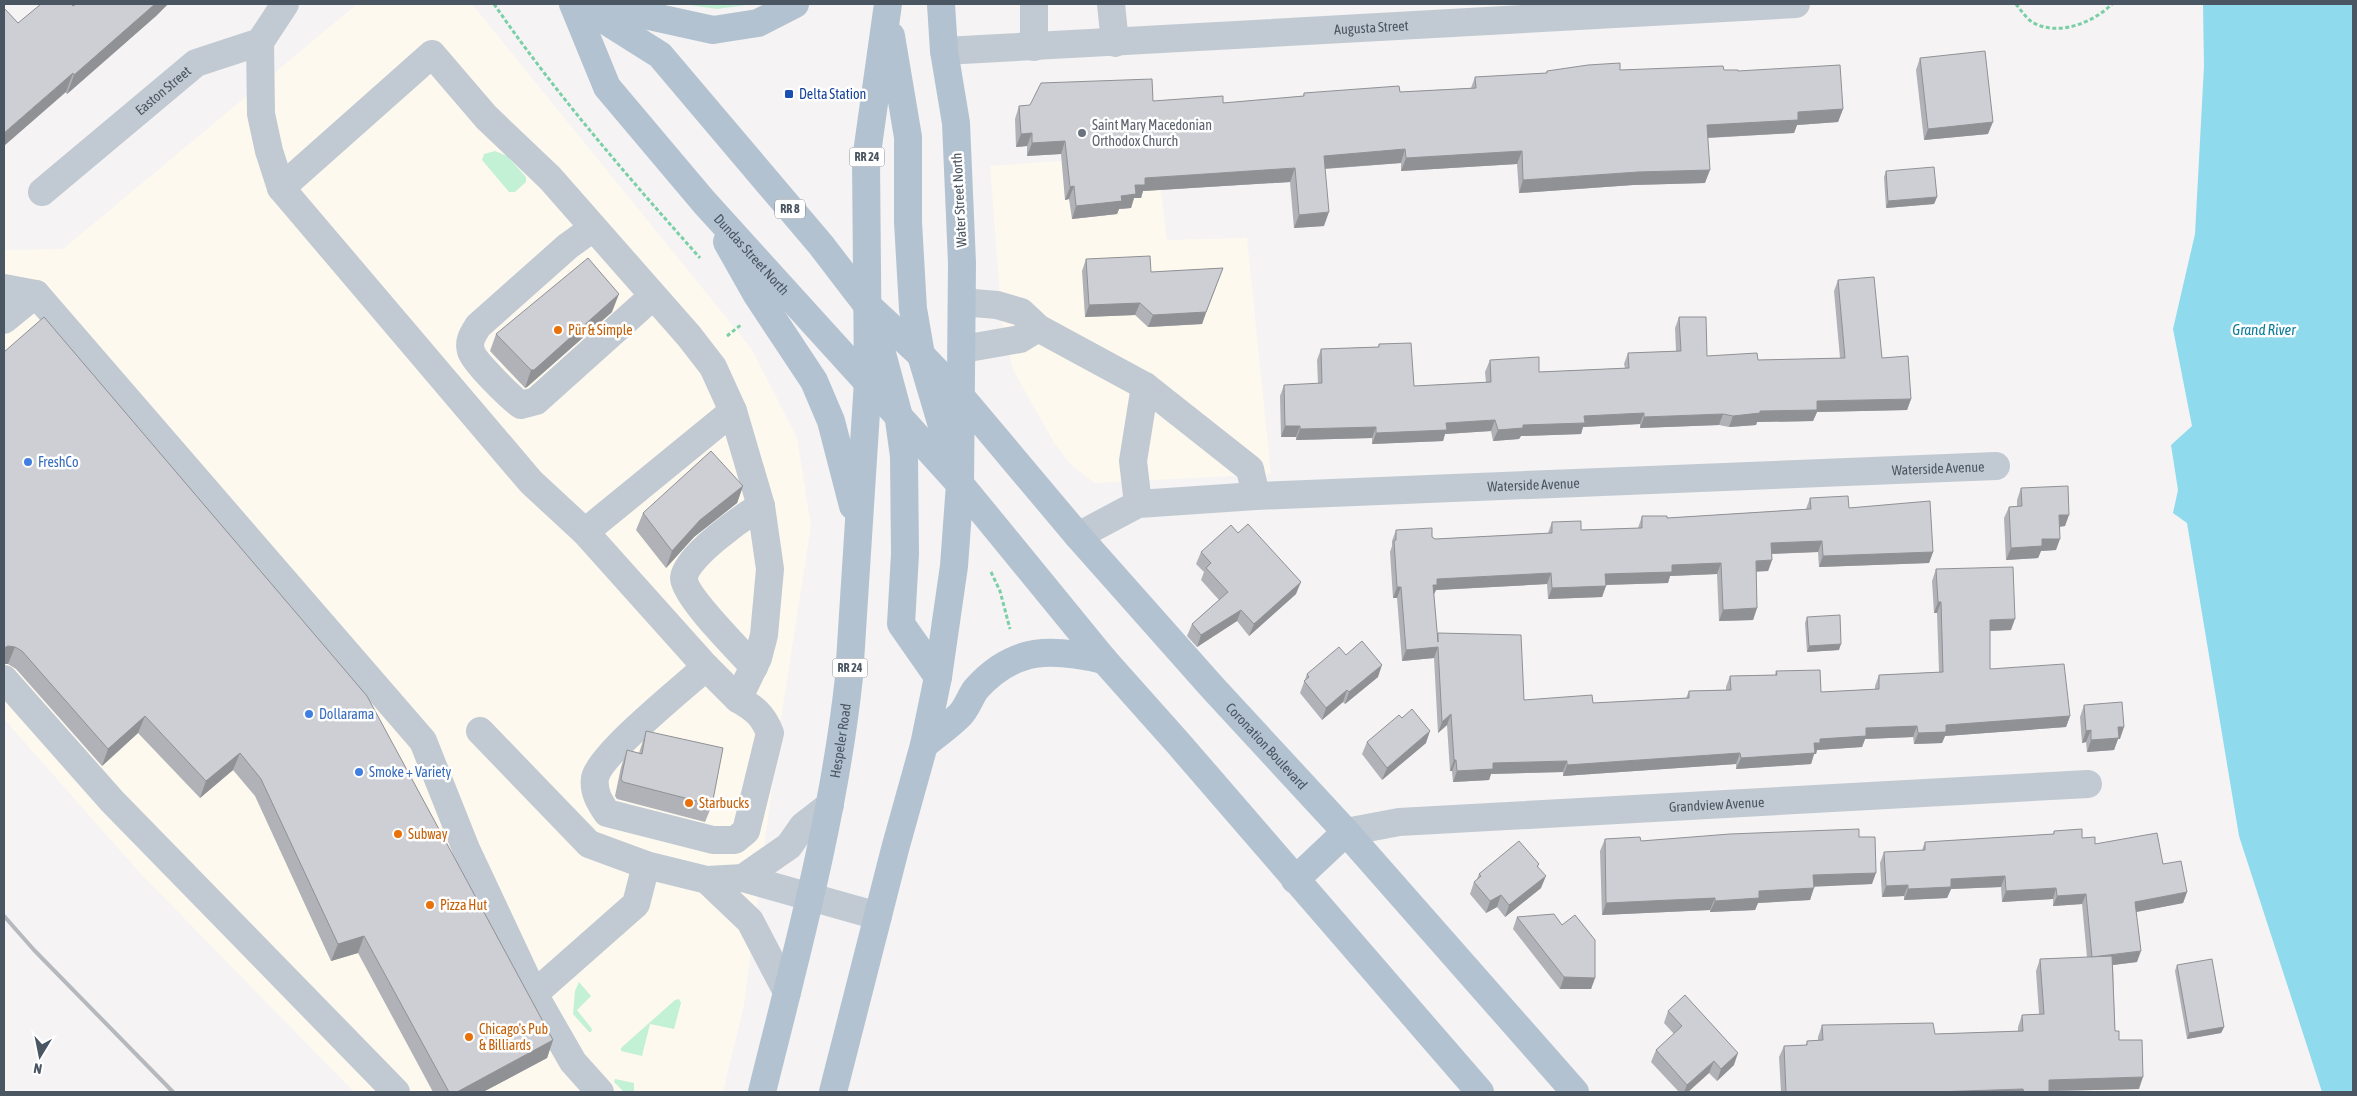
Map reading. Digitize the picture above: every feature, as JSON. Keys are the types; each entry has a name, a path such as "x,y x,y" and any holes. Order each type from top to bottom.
{"main road":[{"name":"Dundas Street North","path":"573,4 606,87 704,202 898,413 960,484"},
{"name":"RR 8","path":"579,4 660,55 821,245 867,305 921,355 962,398"},
{"path":"595,4 713,30 758,23 795,4"},
{"name":"Water Street North","path":"941,4 944,52 956,124 963,350 960,484"},
{"path":"887,7 908,137 908,222 913,309 921,355 936,412 960,484 1104,660 1480,1092"},
{"name":"RR 24","path":"868,381 866,160 887,7"},
{"path":"704,202 757,295 814,381 831,421 859,530"},
{"path":"867,305 885,360 898,413 904,456 906,499 901,624 938,677"},
{"name":"Hespeler Road","path":"762,1092 810,896 830,805 844,723 849,677 868,381"},
{"name":"Coronation Boulevard","path":"962,398 1078,536 1212,687 1346,832 1575,1092"},
{"path":"833,1092 924,745 938,677 954,566 960,484"},
{"path":"924,745 962,714 976,689 1000,668 1019,658 1040,652 1068,652 1104,660"},
{"path":"1295,880 1346,832"}],"street":[{"path":"285,4 260,42 261,114 269,151 281,188 531,482 585,532 706,667 738,699 752,707 764,718 770,733 746,831 735,840 713,840 607,813 597,798 595,778 607,757 706,667"},
{"path":"1034,4 1034,47"},
{"path":"1111,4 1114,43"},
{"name":"Augusta Street","path":"944,52 1796,4"},
{"name":"Easton Street","path":"42,192 196,63 260,42"},
{"path":"281,188 432,54 486,118 550,178 713,367 733,411 761,506 770,570 764,635 754,667 738,699"},
{"path":"593,228 478,326 471,336 471,352 509,397 522,405 536,401 653,296"},
{"path":"4,288 36,294 423,741 466,849 534,994 573,1062 600,1092"},
{"path":"4,320 36,294"},
{"path":"962,302 997,305 1021,312 1038,328 1146,386 1250,468 1256,496"},
{"path":"963,350 1020,339 1038,328"},
{"path":"1138,504 1133,461 1146,386"},
{"path":"585,532 733,411"},
{"name":"Waterside Avenue","path":"1078,536 1138,504 1256,496 1996,466"},
{"path":"754,667 689,594 684,578 688,565 737,521 761,506"},
{"path":"4,679 112,800 396,1092"},
{"path":"480,730 589,844 646,865 707,880 744,878 878,916"},
{"name":"Grandview Avenue","path":"1346,832 1399,822 2088,784"},
{"path":"744,878 789,846 803,826 830,805"},
{"path":"534,994 636,904 646,865"},
{"path":"707,880 750,921 787,992"}],"path":[{"path":"494,4 559,93 641,192 705,264"},
{"path":"2016,4 2031,21 2046,27 2064,28 2080,25 2112,4"},
{"path":"731,333 746,320"},
{"path":"991,572 1000,591 1012,635"}],"shaded area":[{"path":"357,4 472,4 751,348 797,438 811,526 780,725 744,1005 723,1092 354,1092 140,873 4,719 4,250 63,249"},
{"path":"1156,154 1167,240 1247,238 1271,474 1095,483 1071,465 1055,444 1013,370 1002,322 990,166"}],"green space":[{"path":"683,4 754,4 717,9"},
{"path":"495,151 507,156 526,177 526,182 515,192 509,192 482,160 484,154"},
{"path":"579,982 591,996 577,1010 592,1029 591,1032 573,1014 575,991"},
{"path":"679,999 681,1003 674,1029 650,1024 642,1056 621,1051 621,1048 675,1000"},
{"path":"615,1079 634,1083 634,1092 624,1092 614,1082"}],"water":[{"name":"Grand River","path":"2203,4 2353,4 2353,1092 2322,1092 2239,836 2187,523 2173,513 2178,490 2171,445 2192,426 2173,329 2195,234 2204,66"}],"building":[{"path":"41,4 71,4 73,6 76,4 155,4 4,133 4,8 18,23"},
{"path":"1985,51 1993,122 1928,129 1920,58"},
{"path":"1620,63 1620,70 1723,66 1724,70 1738,71 1840,65 1843,109 1798,112 1798,120 1707,125 1710,170 1638,172 1523,180 1522,151 1406,158 1405,149 1324,156 1329,212 1299,215 1295,168 1145,178 1145,185 1135,185 1136,194 1121,196 1122,201 1076,206 1074,186 1070,187 1065,141 1032,143 1032,133 1021,134 1019,106 1030,105 1041,83 1152,79 1153,101 1223,96 1223,103 1304,96 1304,93 1399,86 1400,92 1476,88 1475,77 1547,73 1547,71 1588,65"},
{"path":"1934,167 1937,197 1888,201 1886,171"},
{"path":"1150,256 1151,272 1223,268 1206,312 1153,315 1140,303 1089,305 1086,259"},
{"path":"588,258 619,294 534,370 531,370 496,334"},
{"path":"1874,277 1882,358 1908,356 1911,399 1817,401 1817,410 1760,411 1760,413 1733,416 1723,414 1644,417 1644,413 1584,416 1585,423 1523,425 1523,428 1498,430 1495,420 1446,423 1447,430 1376,433 1376,427 1300,429 1300,426 1285,426 1284,385 1322,383 1321,349 1379,347 1379,344 1411,343 1414,386 1491,382 1490,360 1539,357 1539,372 1629,368 1628,353 1681,351 1679,317 1706,317 1707,356 1757,353 1758,360 1845,358 1838,280"},
{"path":"44,317 367,696 553,1040 457,1092 449,1092 364,936 338,944 261,779 240,753 206,781 145,716 108,749 22,651 15,647 8,646 4,648 4,352"},
{"path":"711,451 743,486 700,520 672,551 643,513"},
{"path":"2068,486 2069,515 2059,515 2060,539 2042,539 2042,546 2011,548 2009,507 2022,506 2021,488"},
{"path":"1848,496 1849,508 1930,501 1933,552 1823,556 1822,541 1771,543 1772,560 1756,561 1757,608 1723,610 1721,563 1672,565 1672,572 1605,574 1606,586 1552,588 1551,573 1437,579 1437,585 1433,585 1438,642 1438,633 1521,635 1524,700 1592,695 1593,703 1689,698 1689,691 1731,690 1730,676 1777,675 1776,671 1820,670 1821,692 1879,689 1879,675 1943,672 1941,602 1938,602 1936,569 2013,567 2015,619 1990,620 1990,669 2064,664 2070,716 1946,725 1946,732 1918,733 1917,726 1866,728 1866,736 1820,739 1820,743 1814,743 1815,753 1741,758 1740,753 1567,765 1567,761 1493,763 1493,769 1457,771 1456,760 1454,760 1451,714 1442,722 1438,647 1406,650 1401,587 1397,587 1394,541 1396,540 1396,530 1432,528 1432,537 1435,539 1552,533 1552,522 1581,521 1581,530 1642,528 1642,516 1667,516 1667,518 1811,509 1810,498"},
{"path":"1248,524 1301,582 1254,624 1241,610 1201,635 1192,624 1228,592 1206,568 1211,563 1201,552 1231,525 1238,533"},
{"path":"1840,615 1841,644 1809,646 1807,617"},
{"path":"1362,641 1382,665 1326,708 1304,681 1309,677 1307,674 1339,647 1346,655"},
{"path":"2122,702 2124,727 2118,727 2119,738 2091,740 2091,730 2086,731 2084,705"},
{"path":"1412,709 1430,731 1387,768 1367,742 1399,715 1402,718"},
{"path":"646,731 723,748 712,805 623,782 621,779 627,750 642,754"},
{"path":"1859,829 1859,837 1875,837 1876,873 1813,875 1814,888 1759,891 1759,898 1715,901 1715,898 1606,903 1605,839 1640,837 1641,841 1730,834"},
{"path":"2082,829 2082,838 2095,837 2095,844 2157,833 2163,864 2181,861 2187,892 2135,902 2141,951 2092,957 2086,894 2057,896 2056,888 2006,891 2005,876 1951,879 1951,887 1908,889 1908,885 1886,886 1884,852 1925,850 1925,842 2054,834 2054,831"},
{"path":"1519,841 1539,864 1537,866 1546,876 1509,905 1501,895 1490,901 1474,882 1481,876 1479,874"},
{"path":"1554,914 1562,925 1575,915 1595,940 1595,978 1564,977 1517,917"},
{"path":"2112,956 2115,1031 2119,1031 2119,1040 2142,1040 2143,1077 2049,1080 2049,1092 2024,1092 2023,1089 1935,1092 1786,1092 1784,1046 1807,1045 1807,1041 1823,1040 1822,1025 1933,1023 1935,1034 2023,1031 2022,1015 2044,1014 2040,959"},
{"path":"2212,959 2224,1027 2189,1033 2177,965"},
{"path":"1685,995 1738,1053 1721,1069 1714,1061 1687,1085 1656,1050 1682,1026 1668,1011"}],"railway":[{"path":"4,916 34,950 173,1092"}],"place":[{"name":"Delta Station","path":"789,94"},
{"name":"Saint Mary Macedonian Orthodox Church","path":"1082,133"},
{"name":"Pür & Simple","path":"558,330"},
{"name":"FreshCo","path":"28,462"},
{"name":"Dollarama","path":"309,714"},
{"name":"Smoke + Variety","path":"359,772"},
{"name":"Starbucks","path":"689,803"},
{"name":"Subway","path":"398,834"},
{"name":"Pizza Hut","path":"430,905"},
{"name":"Chicago's Pub & Billiards","path":"469,1037"}]}
